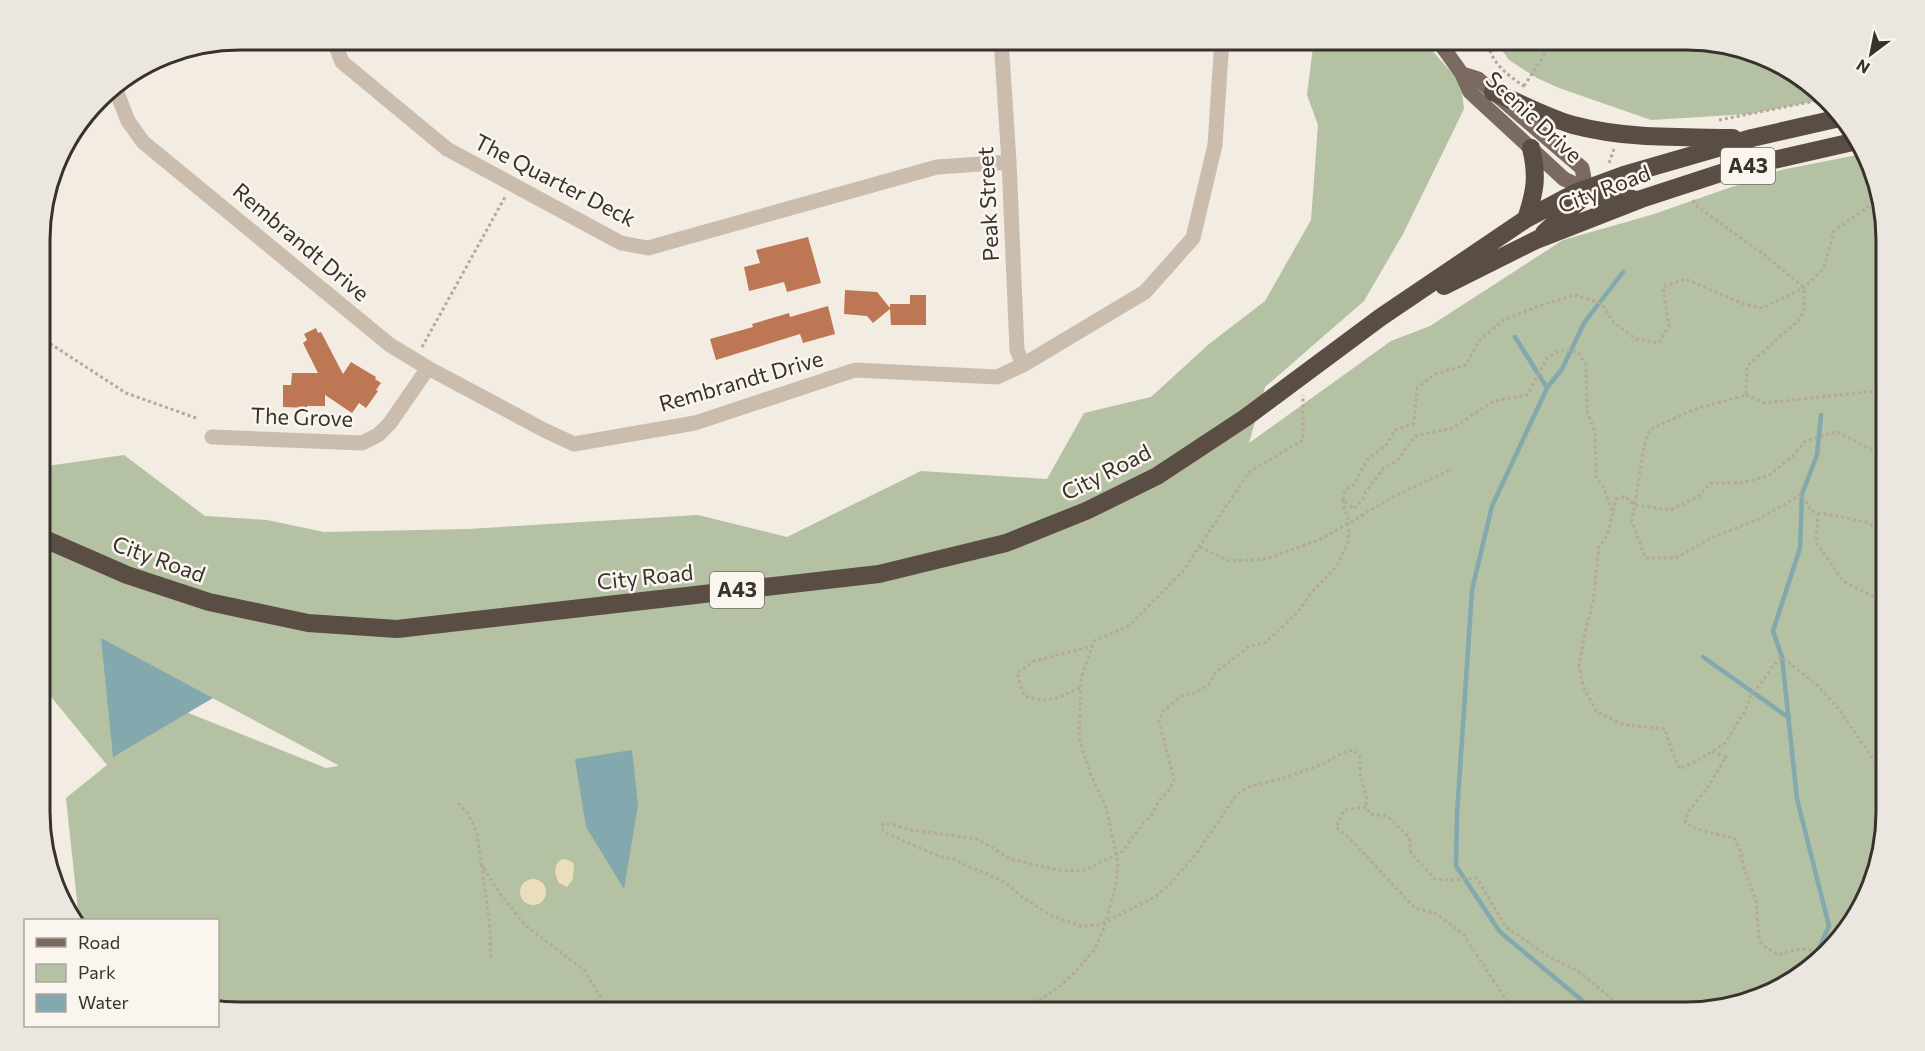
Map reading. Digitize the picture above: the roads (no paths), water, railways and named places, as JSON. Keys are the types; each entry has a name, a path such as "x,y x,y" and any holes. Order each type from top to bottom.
{"highway":[{"path":"1493,92 1571,124 1603,132 1644,137 1752,138"},
{"name":"City Road","path":"50,541 127,575 209,602 308,623 397,629 879,574 1006,543 1086,511 1156,476 1245,418 1381,318 1526,219 1593,186 1752,138 1832,120"},
{"name":"City Road","path":"1381,318 1536,240 1641,200 1730,170 1849,143"},
{"path":"1526,219 1537,179 1531,148"},
{"path":"1536,240 1593,186 1602,197 1641,200"}],"main road":[{"name":"Scenic Drive","path":"1445,50 1462,74 1470,92 1564,179 1593,186"},
{"name":"Scenic Drive","path":"1462,74 1478,79 1582,168 1593,186"}],"street":[{"name":"The Quarter Deck","path":"337,50 342,62 447,149 621,243 648,248 937,167 1009,162"},
{"name":"Peak Street","path":"1002,50 1017,350 1023,365"},
{"name":"Rembrandt Drive","path":"118,94 128,121 143,142 390,345 428,368 574,444 695,423 855,370 997,377 1023,365 1145,292 1193,238 1215,145 1221,50"},
{"name":"The Grove","path":"212,436 362,442 378,435 390,423 428,368"}],"water":[{"path":"101,638 213,698 113,757"},
{"path":"632,750 638,805 624,889 586,827 575,759"}],"waterway":[{"path":"1547,388 1562,369 1584,323 1623,272"},
{"path":"1515,337 1547,388 1492,506 1472,590 1457,814 1456,866 1500,932 1583,1001"},
{"path":"1821,415 1817,455 1802,494 1800,548 1773,631 1782,657 1797,799 1829,926 1821,944"},
{"path":"1703,657 1789,718"}]}
